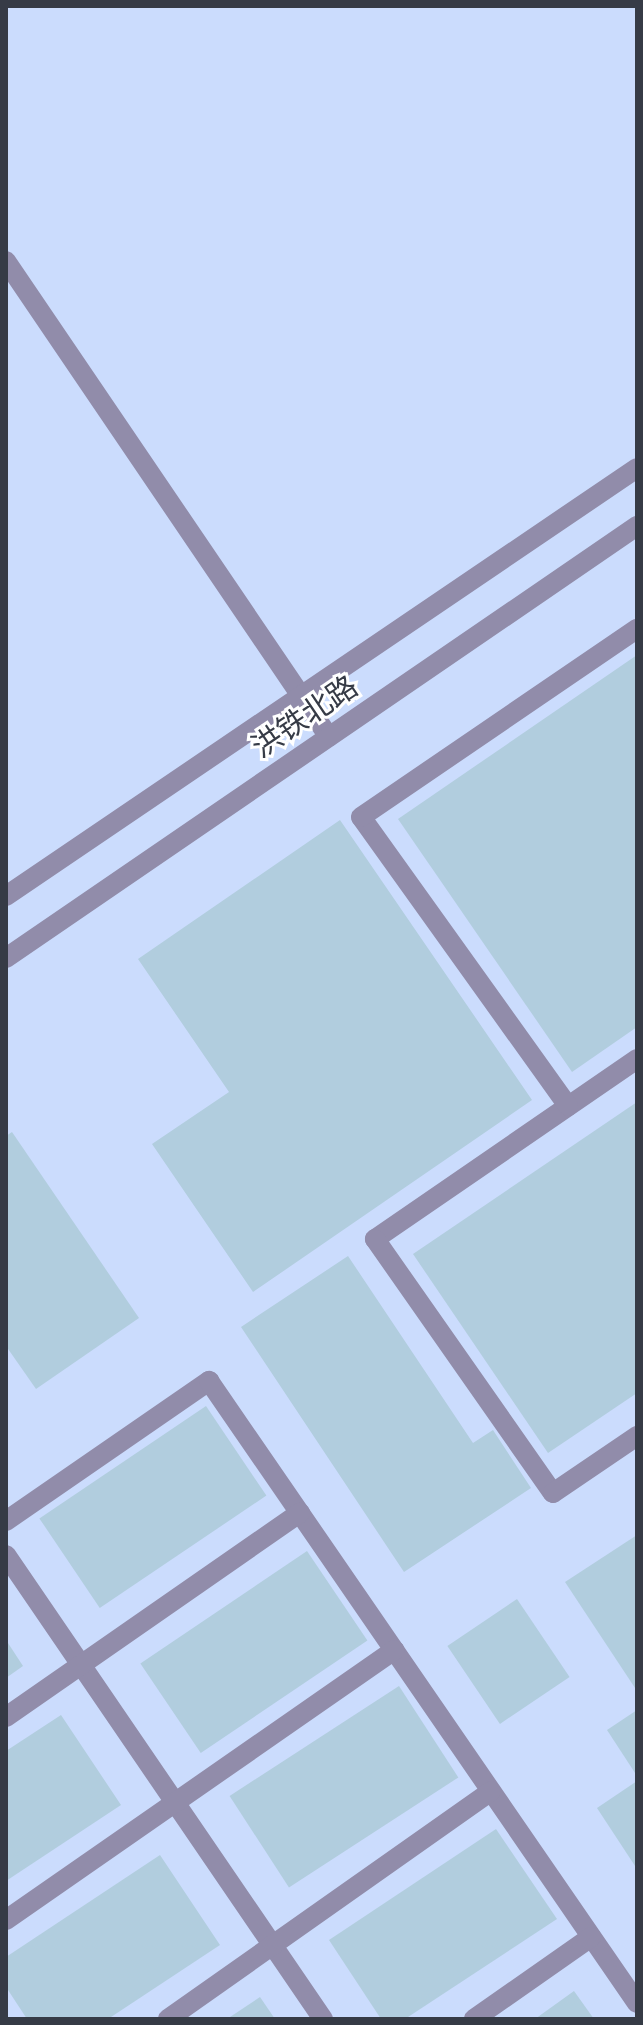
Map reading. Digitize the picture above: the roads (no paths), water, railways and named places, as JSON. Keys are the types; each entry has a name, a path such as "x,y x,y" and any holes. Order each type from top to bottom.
{"street":[{"path":"6,261 329,737"},
{"name":"洪铁北路","path":"6,896 637,468"},
{"name":"洪铁北路","path":"6,958 637,526"},
{"path":"568,1106 361,817 637,629"},
{"path":"637,1059 375,1239 553,1493 637,1436"},
{"path":"6,1521 209,1381 637,2003"},
{"path":"6,1717 300,1513"},
{"path":"6,1555 323,2019"},
{"path":"6,1920 394,1650"},
{"path":"168,2019 491,1791"},
{"path":"474,2019 591,1937"}]}
